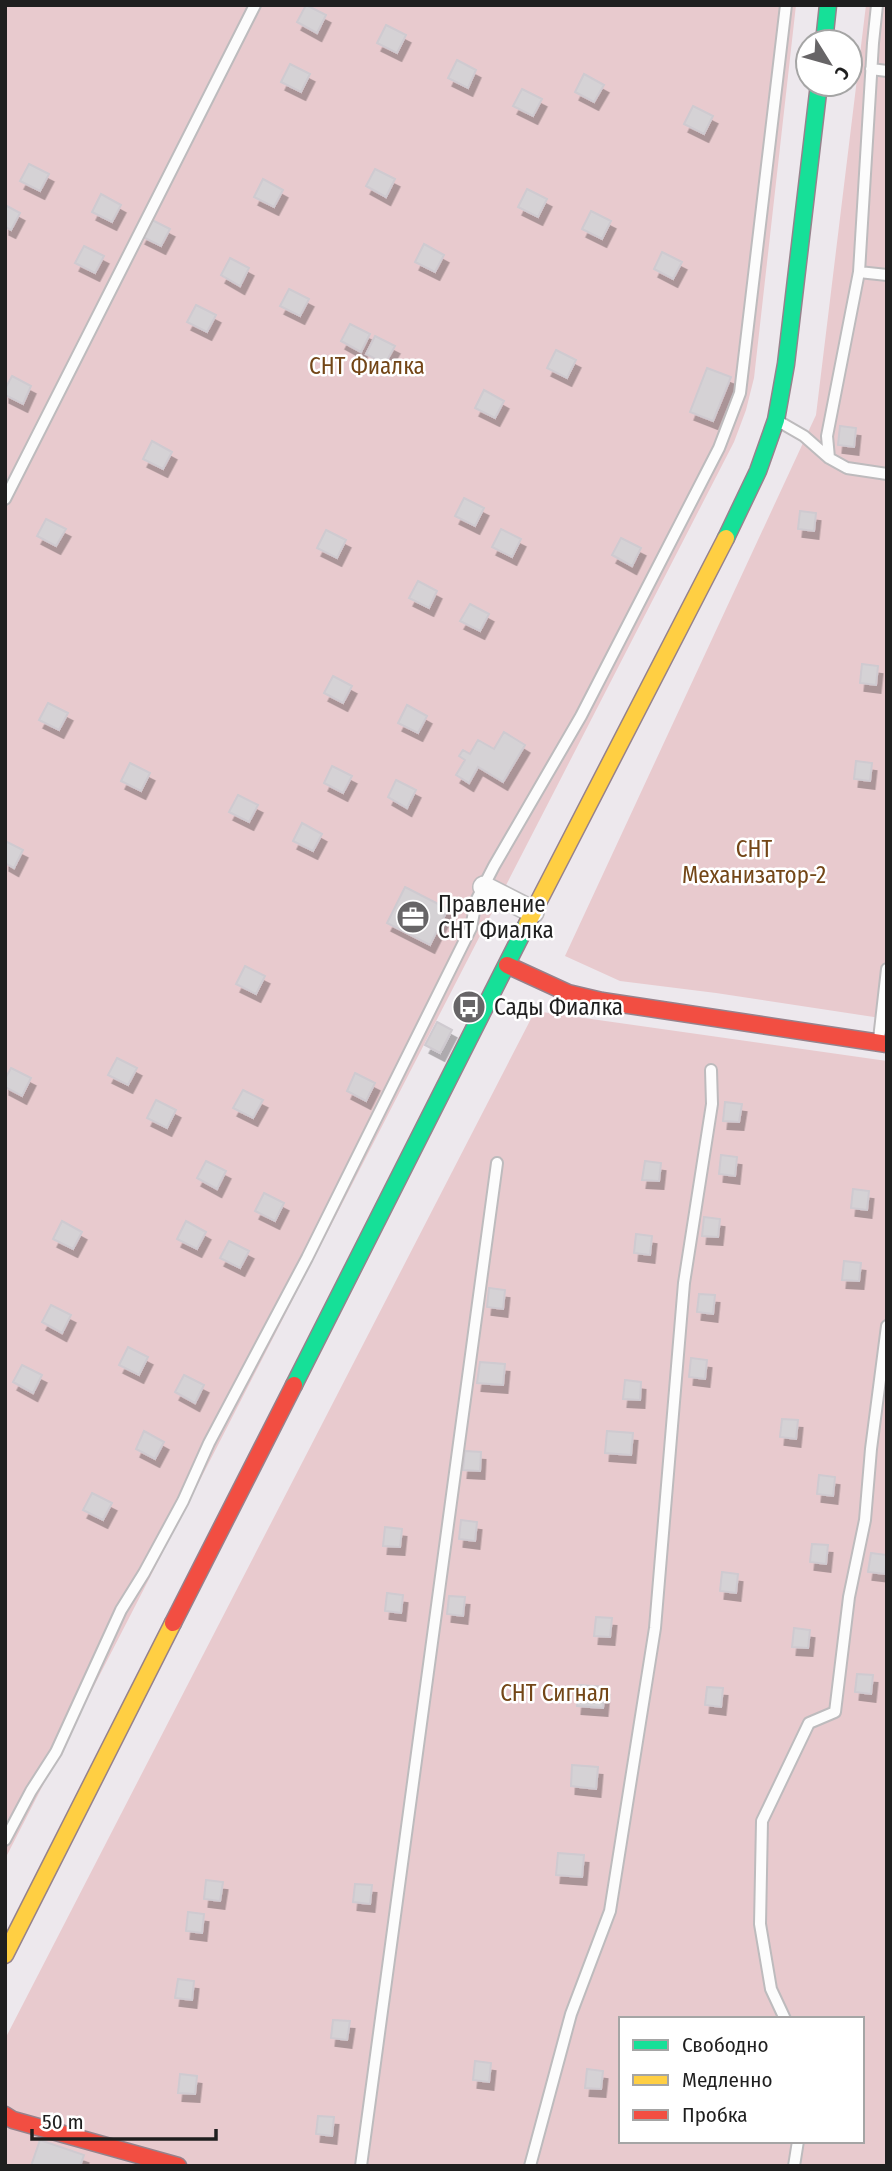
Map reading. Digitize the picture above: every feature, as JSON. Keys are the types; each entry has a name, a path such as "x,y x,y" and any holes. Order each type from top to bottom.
{"street":[{"path":"826,28 828,5"},
{"path":"5,1955 533,912 715,562 758,471 776,420 786,364 817,98"},
{"path":"484,887 533,912"},
{"path":"507,965 568,993 602,1001 883,1043"},
{"path":"5,2115 12,2120 178,2166"}],"lane":[{"path":"5,499 255,5"},
{"path":"5,1840 56,1752 121,1610 183,1501 227,1408 307,1258 471,928 477,901 494,866 581,716 719,448 740,393 786,5"},
{"path":"829,458 827,436 859,272 877,5"},
{"path":"871,69 887,71"},
{"path":"859,272 887,275"},
{"path":"776,420 804,436 829,458 847,468 887,474"},
{"path":"883,1043 887,969"},
{"path":"530,2166 571,2014 610,1911 655,1628 684,1283 712,1104 711,1070"},
{"path":"361,2166 497,1163"},
{"path":"784,2017 771,1989 760,1924 762,1821 809,1723 835,1713 849,1597 865,1520 887,1326"},
{"path":"794,2166 798,2143"}],"green space":[{"name":"СНТ Фиалка","path":"5,5 796,5 754,378 734,442 5,1859"},
{"name":"СНТ Механизатор-2","path":"866,5 887,5 887,1019 620,981 565,956 816,415 855,98 864,98 863,28"},
{"name":"СНТ Сигнал","path":"535,1011 887,1061 887,2166 5,2166 5,2039"}],"building":[{"path":"306,5 326,15 317,33 297,22"},
{"path":"386,25 406,35 397,53 377,43"},
{"path":"457,60 476,70 468,88 448,78"},
{"path":"290,64 310,74 301,92 281,82"},
{"path":"584,74 604,85 594,102 575,92"},
{"path":"522,89 542,99 533,116 513,106"},
{"path":"693,106 713,116 704,134 684,124"},
{"path":"29,164 49,174 40,191 20,181"},
{"path":"375,169 395,179 386,197 366,186"},
{"path":"263,179 283,190 274,207 254,197"},
{"path":"527,189 547,199 538,217 518,207"},
{"path":"101,194 121,205 112,222 92,212"},
{"path":"5,205 20,213 11,230 5,227"},
{"path":"591,211 611,221 602,239 582,229"},
{"path":"150,219 170,229 161,246 141,236"},
{"path":"424,244 444,255 435,272 415,262"},
{"path":"84,246 104,256 95,273 75,263"},
{"path":"662,252 682,262 673,279 654,269"},
{"path":"230,258 249,268 240,286 221,275"},
{"path":"289,289 309,299 300,316 280,306"},
{"path":"196,305 216,315 207,332 187,322"},
{"path":"350,324 370,334 361,352 341,341"},
{"path":"375,336 395,346 385,364 366,354"},
{"path":"556,350 576,360 567,378 547,368"},
{"path":"707,368 731,377 713,421 690,412"},
{"path":"12,376 31,386 23,404 5,395"},
{"path":"484,390 504,401 495,418 475,408"},
{"path":"840,426 856,428 854,447 838,445"},
{"path":"152,441 172,452 163,469 143,459"},
{"path":"464,498 484,508 475,526 455,516"},
{"path":"800,511 816,513 814,531 798,529"},
{"path":"46,519 66,529 56,546 37,536"},
{"path":"501,529 521,539 512,557 492,547"},
{"path":"326,530 346,540 337,558 317,548"},
{"path":"621,538 641,548 632,566 612,555"},
{"path":"418,581 437,591 429,608 409,598"},
{"path":"470,604 489,614 480,631 460,621"},
{"path":"862,664 878,666 876,685 860,683"},
{"path":"333,676 352,686 343,703 324,693"},
{"path":"48,703 68,713 59,730 39,720"},
{"path":"407,705 427,716 418,733 398,723"},
{"path":"504,732 525,745 503,782 478,767 469,783 456,775 465,760 459,756 463,750 470,754 478,740 494,749"},
{"path":"856,761 872,763 870,781 854,779"},
{"path":"130,763 150,773 141,791 121,781"},
{"path":"332,766 352,776 343,793 324,783"},
{"path":"396,780 416,790 407,808 388,797"},
{"path":"238,795 258,805 249,822 229,812"},
{"path":"302,823 322,834 313,851 293,841"},
{"path":"5,841 23,850 14,868 5,863"},
{"path":"405,887 448,909 430,945 387,923"},
{"path":"245,966 265,976 256,994 236,984"},
{"path":"437,1022 452,1030 440,1053 425,1045"},
{"path":"117,1058 137,1068 128,1085 108,1075"},
{"path":"11,1068 31,1078 22,1096 5,1087 5,1079"},
{"path":"355,1073 375,1083 366,1101 347,1091"},
{"path":"243,1090 263,1100 253,1118 233,1108"},
{"path":"156,1100 176,1110 167,1128 147,1118"},
{"path":"725,1102 742,1104 739,1122 723,1121"},
{"path":"721,1155 737,1157 735,1176 719,1174"},
{"path":"206,1161 226,1171 217,1189 197,1178"},
{"path":"645,1161 661,1163 659,1181 642,1180"},
{"path":"853,1189 869,1191 867,1210 851,1208"},
{"path":"264,1193 284,1203 275,1221 255,1211"},
{"path":"704,1217 720,1219 718,1237 702,1236"},
{"path":"62,1221 82,1232 73,1249 53,1239"},
{"path":"186,1221 206,1232 197,1249 177,1239"},
{"path":"636,1234 652,1236 650,1255 634,1253"},
{"path":"229,1241 249,1251 240,1268 220,1258"},
{"path":"844,1261 861,1263 859,1281 842,1280"},
{"path":"489,1288 505,1290 503,1309 487,1307"},
{"path":"699,1294 715,1295 713,1314 697,1312"},
{"path":"51,1305 71,1315 62,1333 42,1322"},
{"path":"128,1347 148,1357 139,1375 119,1365"},
{"path":"691,1358 707,1360 705,1379 689,1377"},
{"path":"480,1362 505,1364 503,1385 477,1383"},
{"path":"22,1365 42,1375 33,1393 13,1382"},
{"path":"184,1375 204,1385 195,1403 175,1392"},
{"path":"625,1380 641,1382 640,1400 623,1399"},
{"path":"782,1419 798,1420 796,1439 780,1437"},
{"path":"144,1431 164,1442 155,1459 136,1449"},
{"path":"607,1431 633,1433 631,1455 605,1453"},
{"path":"465,1451 481,1452 480,1471 463,1470"},
{"path":"819,1475 835,1477 833,1496 817,1494"},
{"path":"92,1493 112,1503 103,1520 83,1510"},
{"path":"461,1520 477,1522 475,1541 459,1539"},
{"path":"385,1527 402,1529 400,1547 383,1546"},
{"path":"812,1544 828,1545 826,1564 810,1562"},
{"path":"871,1553 887,1555 885,1574 868,1572"},
{"path":"722,1572 738,1574 736,1593 720,1591"},
{"path":"387,1593 403,1595 401,1613 385,1611"},
{"path":"449,1596 465,1597 463,1616 447,1614"},
{"path":"596,1617 612,1618 610,1637 594,1636"},
{"path":"794,1628 810,1630 808,1648 792,1647"},
{"path":"857,1674 873,1675 871,1694 855,1692"},
{"path":"579,1685 605,1687 603,1708 577,1706"},
{"path":"707,1687 723,1688 721,1707 705,1705"},
{"path":"572,1765 598,1767 596,1789 571,1786"},
{"path":"558,1853 584,1855 582,1877 556,1875"},
{"path":"206,1880 223,1882 220,1901 204,1899"},
{"path":"355,1884 372,1885 370,1904 353,1902"},
{"path":"188,1912 204,1914 202,1933 186,1931"},
{"path":"178,1979 194,1981 192,2000 175,1998"},
{"path":"333,2020 350,2021 347,2040 331,2038"},
{"path":"475,2061 491,2063 489,2082 473,2080"},
{"path":"587,2069 603,2071 601,2089 585,2088"},
{"path":"180,2074 197,2076 195,2094 178,2093"},
{"path":"318,2116 334,2117 332,2136 316,2134"},
{"path":"40,2140 84,2155 80,2166 31,2166"}],"traffic: fast":[{"path":"826,28 828,5"},
{"path":"726,538 758,471 776,420 786,364 817,98"},
{"path":"294,1385 527,924"}],"traffic: slow":[{"path":"527,924 726,538"},
{"path":"5,1955 173,1623"}],"traffic: jam":[{"path":"507,965 568,993 602,1001 887,1044"},
{"path":"173,1623 294,1385"},
{"path":"5,2115 13,2120 178,2166"}],"place":[{"name":"Правление СНТ Фиалка","path":"413,917"},
{"name":"Сады Фиалка","path":"469,1007"}]}
